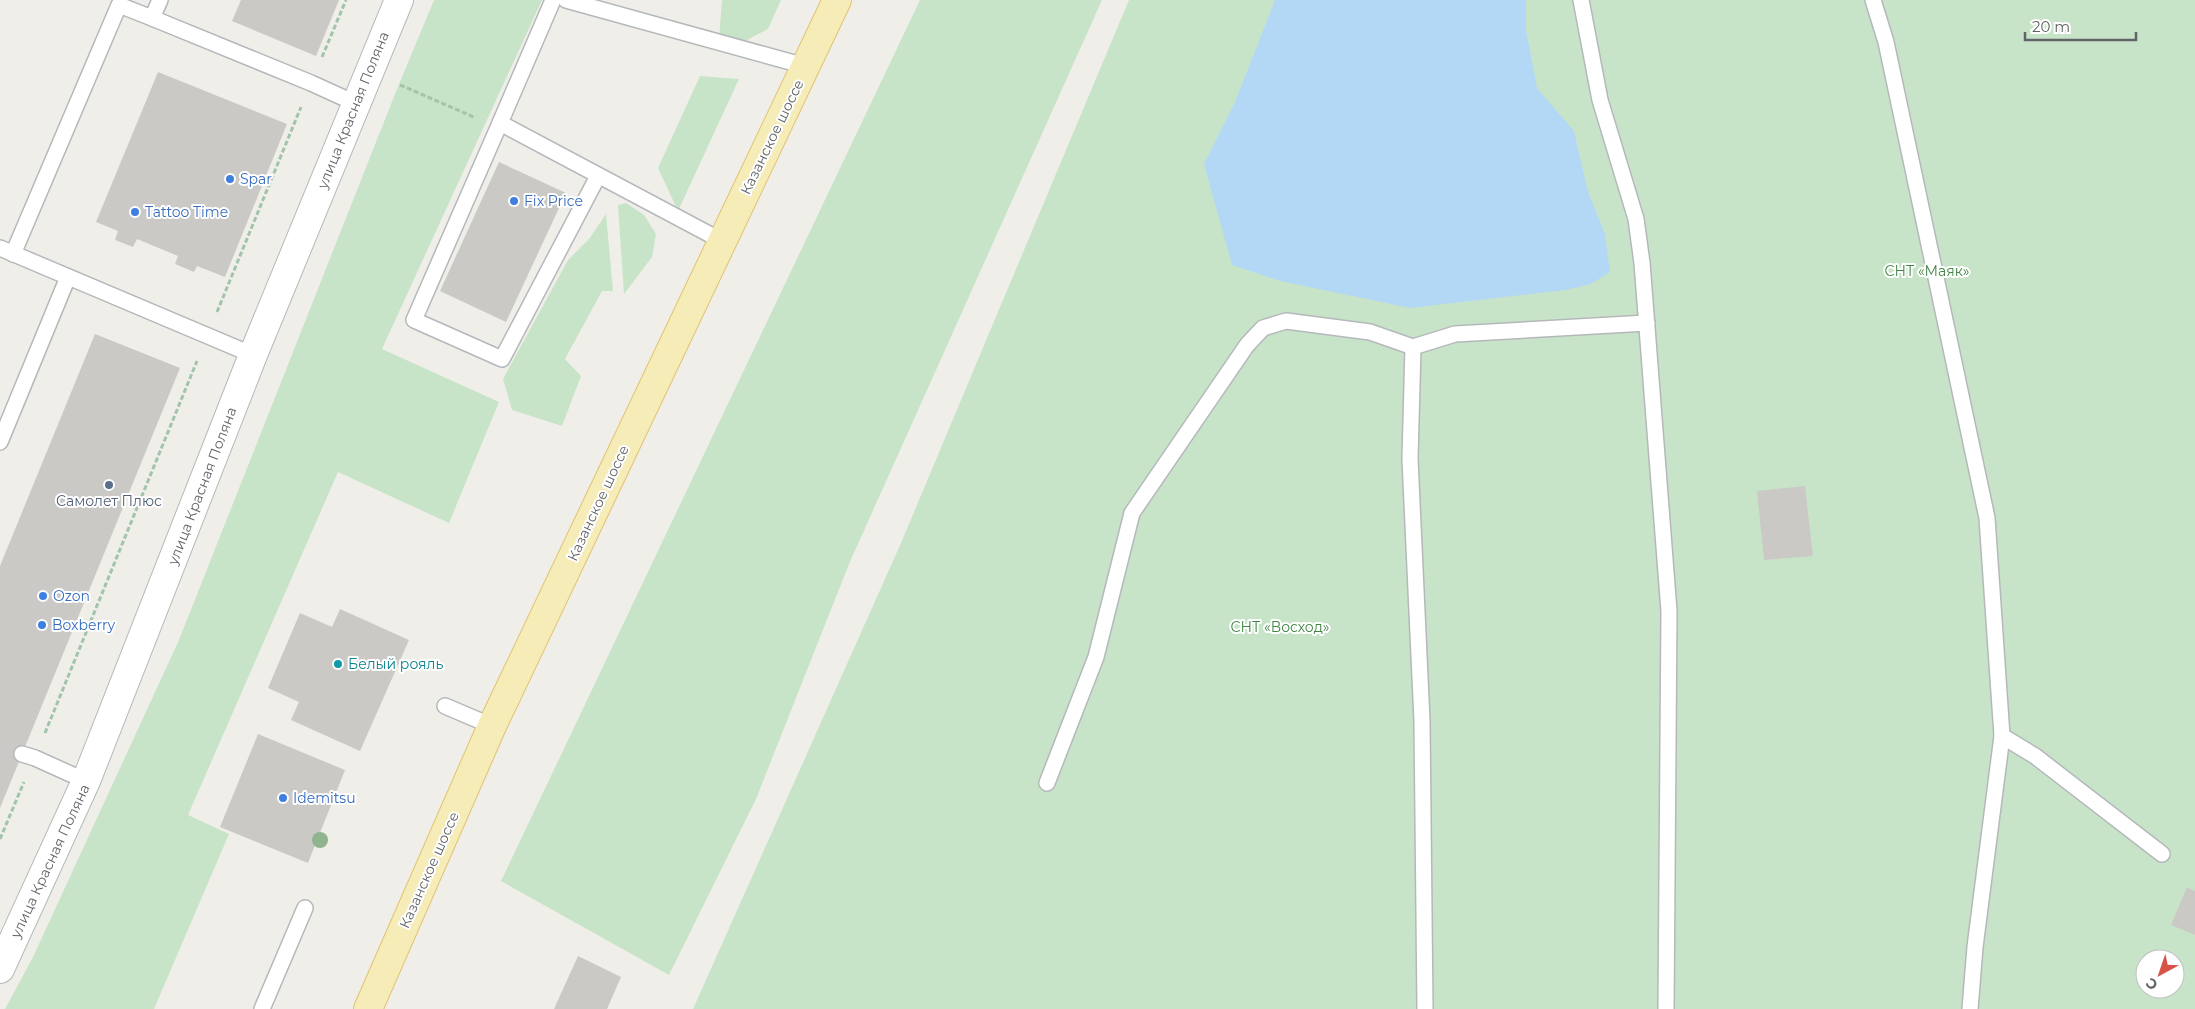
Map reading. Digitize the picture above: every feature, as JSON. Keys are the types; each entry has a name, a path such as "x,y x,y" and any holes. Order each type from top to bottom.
{"main road":[{"name":"Казанское шоссе","path":"368,1009 492,726 837,0"}],"street":[{"name":"улица Красная Поляна","path":"0,969 86,782 253,355 398,0"}],"lane":[{"path":"152,18 160,0"},
{"path":"553,0 414,320 502,358 598,176"},
{"path":"566,0 805,66"},
{"path":"1581,0 1600,100 1636,218 1647,323 1669,611 1666,1009"},
{"path":"1873,0 1886,42 1987,518 2002,736 1975,946 1970,1009"},
{"path":"253,355 7,251 114,2 355,103"},
{"path":"500,124 722,241"},
{"path":"0,442 68,277"},
{"path":"1047,783 1096,658 1132,513 1246,345 1263,328 1286,321 1370,332 1413,348 1455,334 1647,323"},
{"path":"1413,348 1410,459 1422,721 1425,1009"},
{"path":"445,706 492,726"},
{"path":"2002,736 2035,756 2162,854"},
{"path":"28,756 86,782"},
{"path":"262,1009 305,908"}],"path":[{"path":"0,839 28,756 207,335 346,0"},
{"path":"369,71 477,118"}],"green space":[{"path":"434,0 542,0 382,349 499,402 449,523 338,472 188,815 229,834 154,1009 5,1009 33,957 179,640"},
{"path":"722,0 781,0 768,29 745,41 719,38"},
{"path":"920,0 1102,0 849,564 756,799 669,975 501,881"},
{"path":"1129,0 2195,0 2195,1009 693,1009 901,543"},
{"path":"700,76 739,79 678,211 658,168"},
{"path":"626,203 644,215 656,234 652,257 624,294 618,205"},
{"path":"606,214 613,291 602,291 565,359 581,376 562,426 512,410 503,379 568,260 589,239"}],"water":[{"path":"1275,0 1526,0 1526,30 1537,88 1574,131 1588,192 1605,234 1610,272 1591,284 1566,290 1410,308 1280,281 1232,265 1204,164 1235,102"}],"building":[{"path":"241,0 339,0 316,56 232,21"},
{"path":"158,72 287,124 225,277 197,266 194,272 175,264 178,256 137,239 133,247 115,240 118,231 96,222"},
{"path":"499,162 566,193 506,322 440,291"},
{"path":"95,334 180,368 0,808 0,566"},
{"path":"1805,486 1813,556 1764,560 1757,491"},
{"name":"Белый рояль","path":"340,609 409,640 360,751 291,720 299,702 268,688 300,613 332,627"},
{"path":"258,734 345,770 308,863 220,827"},
{"path":"2187,887 2195,891 2195,935 2171,925"},
{"path":"578,956 621,977 607,1009 554,1009"}],"place":[{"name":"Spar","path":"230,179"},
{"name":"Fix Price","path":"514,201"},
{"name":"Tattoo Time","path":"135,212"},
{"name":"Самолет Плюс","path":"109,485"},
{"name":"Ozon","path":"43,596"},
{"name":"Boxberry","path":"42,625"},
{"name":"Белый рояль","path":"338,664"},
{"name":"Idemitsu","path":"283,798"}],"park label":[{"name":"СНТ «Маяк»","path":"1927,271"},
{"name":"СНТ «Восход»","path":"1280,627"}]}
